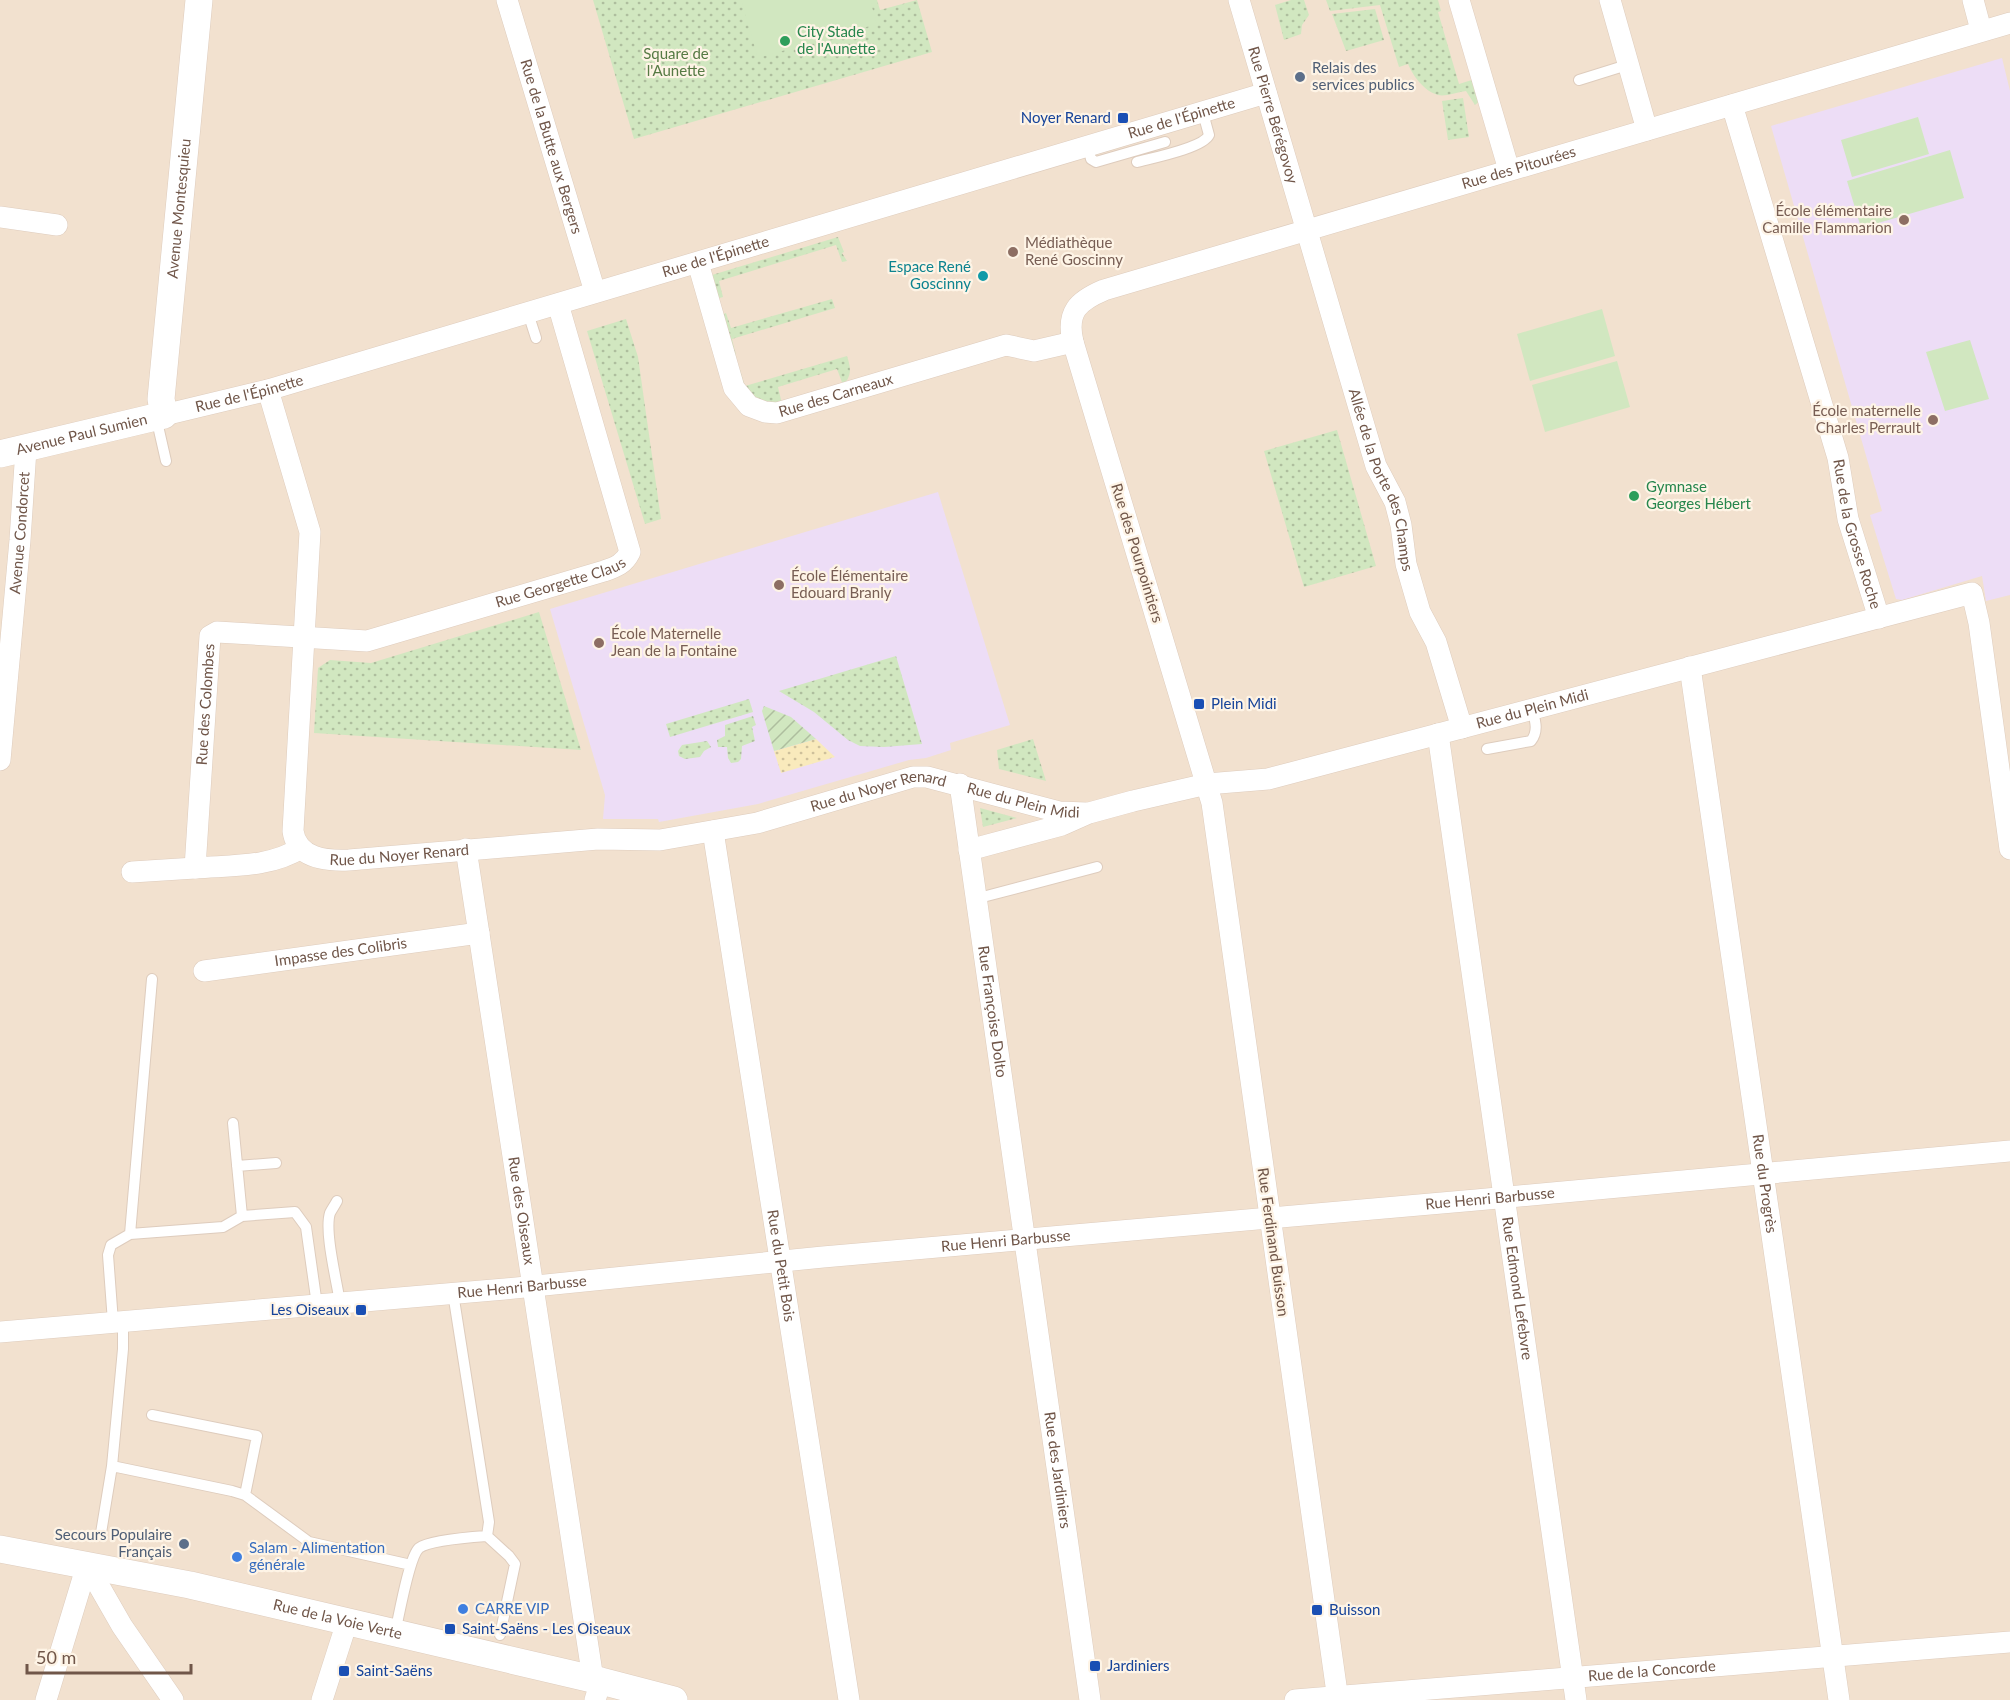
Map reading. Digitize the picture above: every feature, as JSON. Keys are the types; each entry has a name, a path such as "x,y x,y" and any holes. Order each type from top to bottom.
{"street":[{"name":"Avenue Montesquieu","path":"160,416 199,0"},
{"name":"Rue de la Butte aux Bergers","path":"507,0 595,292"},
{"name":"Rue Pierre Bérégovoy","path":"1239,0 1305,231"},
{"path":"1459,0 1509,170"},
{"path":"1610,0 1647,130"},
{"path":"1973,0 1981,30"},
{"name":"Rue des Pitourées","path":"1071,332 1079,304 1089,296 1104,290 2010,23"},
{"name":"Rue de l'Épinette","path":"160,416 268,390 1266,93"},
{"name":"Rue de la Grosse Roche","path":"1732,105 1838,458 1848,519 1879,618"},
{"path":"0,217 57,225"},
{"name":"Allée de la Porte des Champs","path":"1305,231 1377,466 1395,502 1401,525 1406,564 1420,612 1436,642 1462,728"},
{"name":"Rue des Carneaux","path":"698,263 734,388 749,406 765,412 777,413 1006,345 1034,351 1071,332"},
{"name":"Rue Georgette Claus","path":"304,639 367,641 604,571 619,566 626,560 630,552 558,304"},
{"name":"Rue des Pourpointiers","path":"1071,332 1207,784"},
{"path":"132,872 266,863 287,857 301,848 294,836 293,821 310,532 268,390"},
{"name":"Avenue Paul Sumien","path":"13,452 160,416"},
{"name":"Avenue Condorcet","path":"0,760 13,452"},
{"name":"Rue du Plein Midi","path":"969,850 1062,825 1089,813 1207,784 1268,779 1972,593 1979,623 2010,849"},
{"name":"Rue des Colombes","path":"195,868 210,636 217,632 304,639"},
{"name":"Rue du Progrès","path":"1690,667 1839,1700"},
{"name":"Rue Edmond Lefebvre","path":"1438,734 1576,1700"},
{"name":"Rue du Noyer Renard","path":"301,848 316,858 330,861 446,854 466,849 598,839 660,840 779,818 913,777 927,777 960,784"},
{"name":"Rue du Plein Midi","path":"960,784 1059,812 1089,813"},
{"name":"Rue Françoise Dolto","path":"960,784 1024,1240"},
{"name":"Rue Ferdinand Buisson","path":"1207,784 1212,803 1228,914 1337,1698"},
{"name":"Rue du Petit Bois","path":"713,831 849,1700"},
{"name":"Rue des Oiseaux","path":"466,849 596,1686"},
{"name":"Impasse des Colibris","path":"204,971 479,933"},
{"name":"Rue Henri Barbusse","path":"0,1332 2010,1151"},
{"name":"Rue des Jardiniers","path":"1024,1240 1090,1700"},
{"name":"Rue de la Voie Verte","path":"0,1549 190,1585 395,1633 596,1686 674,1700"},
{"path":"46,1700 87,1565"},
{"path":"87,1565 122,1626 173,1700"},
{"path":"322,1700 347,1622"},
{"name":"Rue de la Concorde","path":"1295,1700 2010,1642"}],"lane":[{"path":"1579,80 1627,65"},
{"path":"1137,162 1207,140 1209,135 1203,113"},
{"path":"1088,147 1091,159 1096,162 1165,142"},
{"path":"528,313 536,338"},
{"path":"160,416 166,461"},
{"path":"1487,749 1531,741 1535,736 1536,726 1533,708"},
{"path":"975,899 1097,867"},
{"path":"130,1234 152,979"},
{"path":"233,1123 242,1216"},
{"path":"237,1166 276,1163"},
{"path":"337,1201 329,1220 340,1303"},
{"path":"101,1533 112,1466 123,1349 108,1255 111,1245 130,1234 223,1227 242,1216 295,1212 306,1227 317,1305"},
{"path":"453,1293 489,1522 487,1536"},
{"path":"152,1415 257,1436 245,1495"},
{"path":"112,1466 245,1495 309,1542 411,1565"},
{"path":"395,1633 411,1565 417,1550 424,1545 466,1537 487,1536 515,1564 500,1635"}],"shaded area":[{"path":"0,0 2010,0 2010,1700 0,1700"},
{"path":"2002,58 2010,91 2010,595 1986,601 1982,576 1902,600 1896,599 1870,515 1882,511 1771,126"},
{"path":"938,492 1010,725 950,743 951,750 926,758 909,760 758,804 659,822 658,819 603,819 605,795 550,609"}],"green space":[{"name":"Square de l'Aunette","path":"593,0 877,0 880,10 917,0 932,52 634,139"},
{"name":"City Stade de l'Aunette","path":"741,0 870,0 877,24 758,58"},
{"path":"1291,0 1304,0 1309,15 1302,25 1301,34 1284,40 1275,5"},
{"path":"1326,0 1438,0 1441,11 1438,12 1459,84 1475,79 1481,100 1475,105 1466,91 1444,95 1433,93 1420,83 1408,64 1399,67 1380,5 1330,11"},
{"path":"1375,9 1384,40 1346,51 1332,14"},
{"path":"1463,98 1469,137 1448,140 1442,101"},
{"path":"1918,117 1929,154 1852,177 1841,140"},
{"path":"1950,150 1964,198 1861,228 1847,181"},
{"path":"838,237 844,252 842,253 847,261 842,262 836,245 719,281 723,297 716,299 716,288 712,275"},
{"path":"832,299 835,308 732,339 736,355 730,357 718,316 726,313 731,328"},
{"path":"1602,309 1615,356 1530,381 1517,334"},
{"path":"626,319 638,357 661,519 645,524 587,331"},
{"path":"1970,340 1989,399 1945,411 1926,352"},
{"path":"847,356 850,372 843,385 837,369 778,387 782,404 765,403 746,393 734,372 740,370 745,386"},
{"path":"1617,361 1630,407 1545,432 1532,385"},
{"path":"1337,430 1376,566 1304,587 1264,451"},
{"path":"539,612 581,750 314,733 318,668 330,660 371,663"},
{"path":"896,656 922,744 860,746 848,740 814,712 779,691"},
{"path":"749,699 753,712 670,737 666,724"},
{"path":"764,706 791,717 816,739 774,751 762,711"},
{"path":"753,716 756,725 752,727 755,741 742,746 741,759 731,763 727,747 718,747 717,740 725,736 725,725"},
{"path":"1033,739 1046,781 999,769 997,750"},
{"path":"707,741 711,747 700,757 685,759 679,756 678,751 682,745"},
{"path":"980,808 1017,818 983,827"}],"sand":[{"path":"816,739 835,757 781,773 774,751"}],"place":[{"name":"City Stade de l'Aunette","path":"785,41"},
{"name":"Relais des services publics","path":"1300,77"},
{"name":"Noyer Renard","path":"1123,118"},
{"name":"École élémentaire Camille Flammarion","path":"1904,220"},
{"name":"Médiathèque René Goscinny","path":"1013,252"},
{"name":"Espace René Goscinny","path":"983,276"},
{"name":"École maternelle Charles Perrault","path":"1933,420"},
{"name":"Gymnase Georges Hébert","path":"1634,496"},
{"name":"École Élémentaire Edouard Branly","path":"779,585"},
{"name":"École Maternelle Jean de la Fontaine","path":"599,643"},
{"name":"Plein Midi","path":"1199,704"},
{"name":"Les Oiseaux","path":"361,1310"},
{"name":"Secours Populaire Français","path":"184,1544"},
{"name":"Salam - Alimentation générale","path":"237,1557"},
{"name":"CARRE VIP","path":"463,1609"},
{"name":"Buisson","path":"1317,1610"},
{"name":"Saint-Saëns - Les Oiseaux","path":"450,1629"},
{"name":"Jardiniers","path":"1095,1666"},
{"name":"Saint-Saëns","path":"344,1671"}]}
